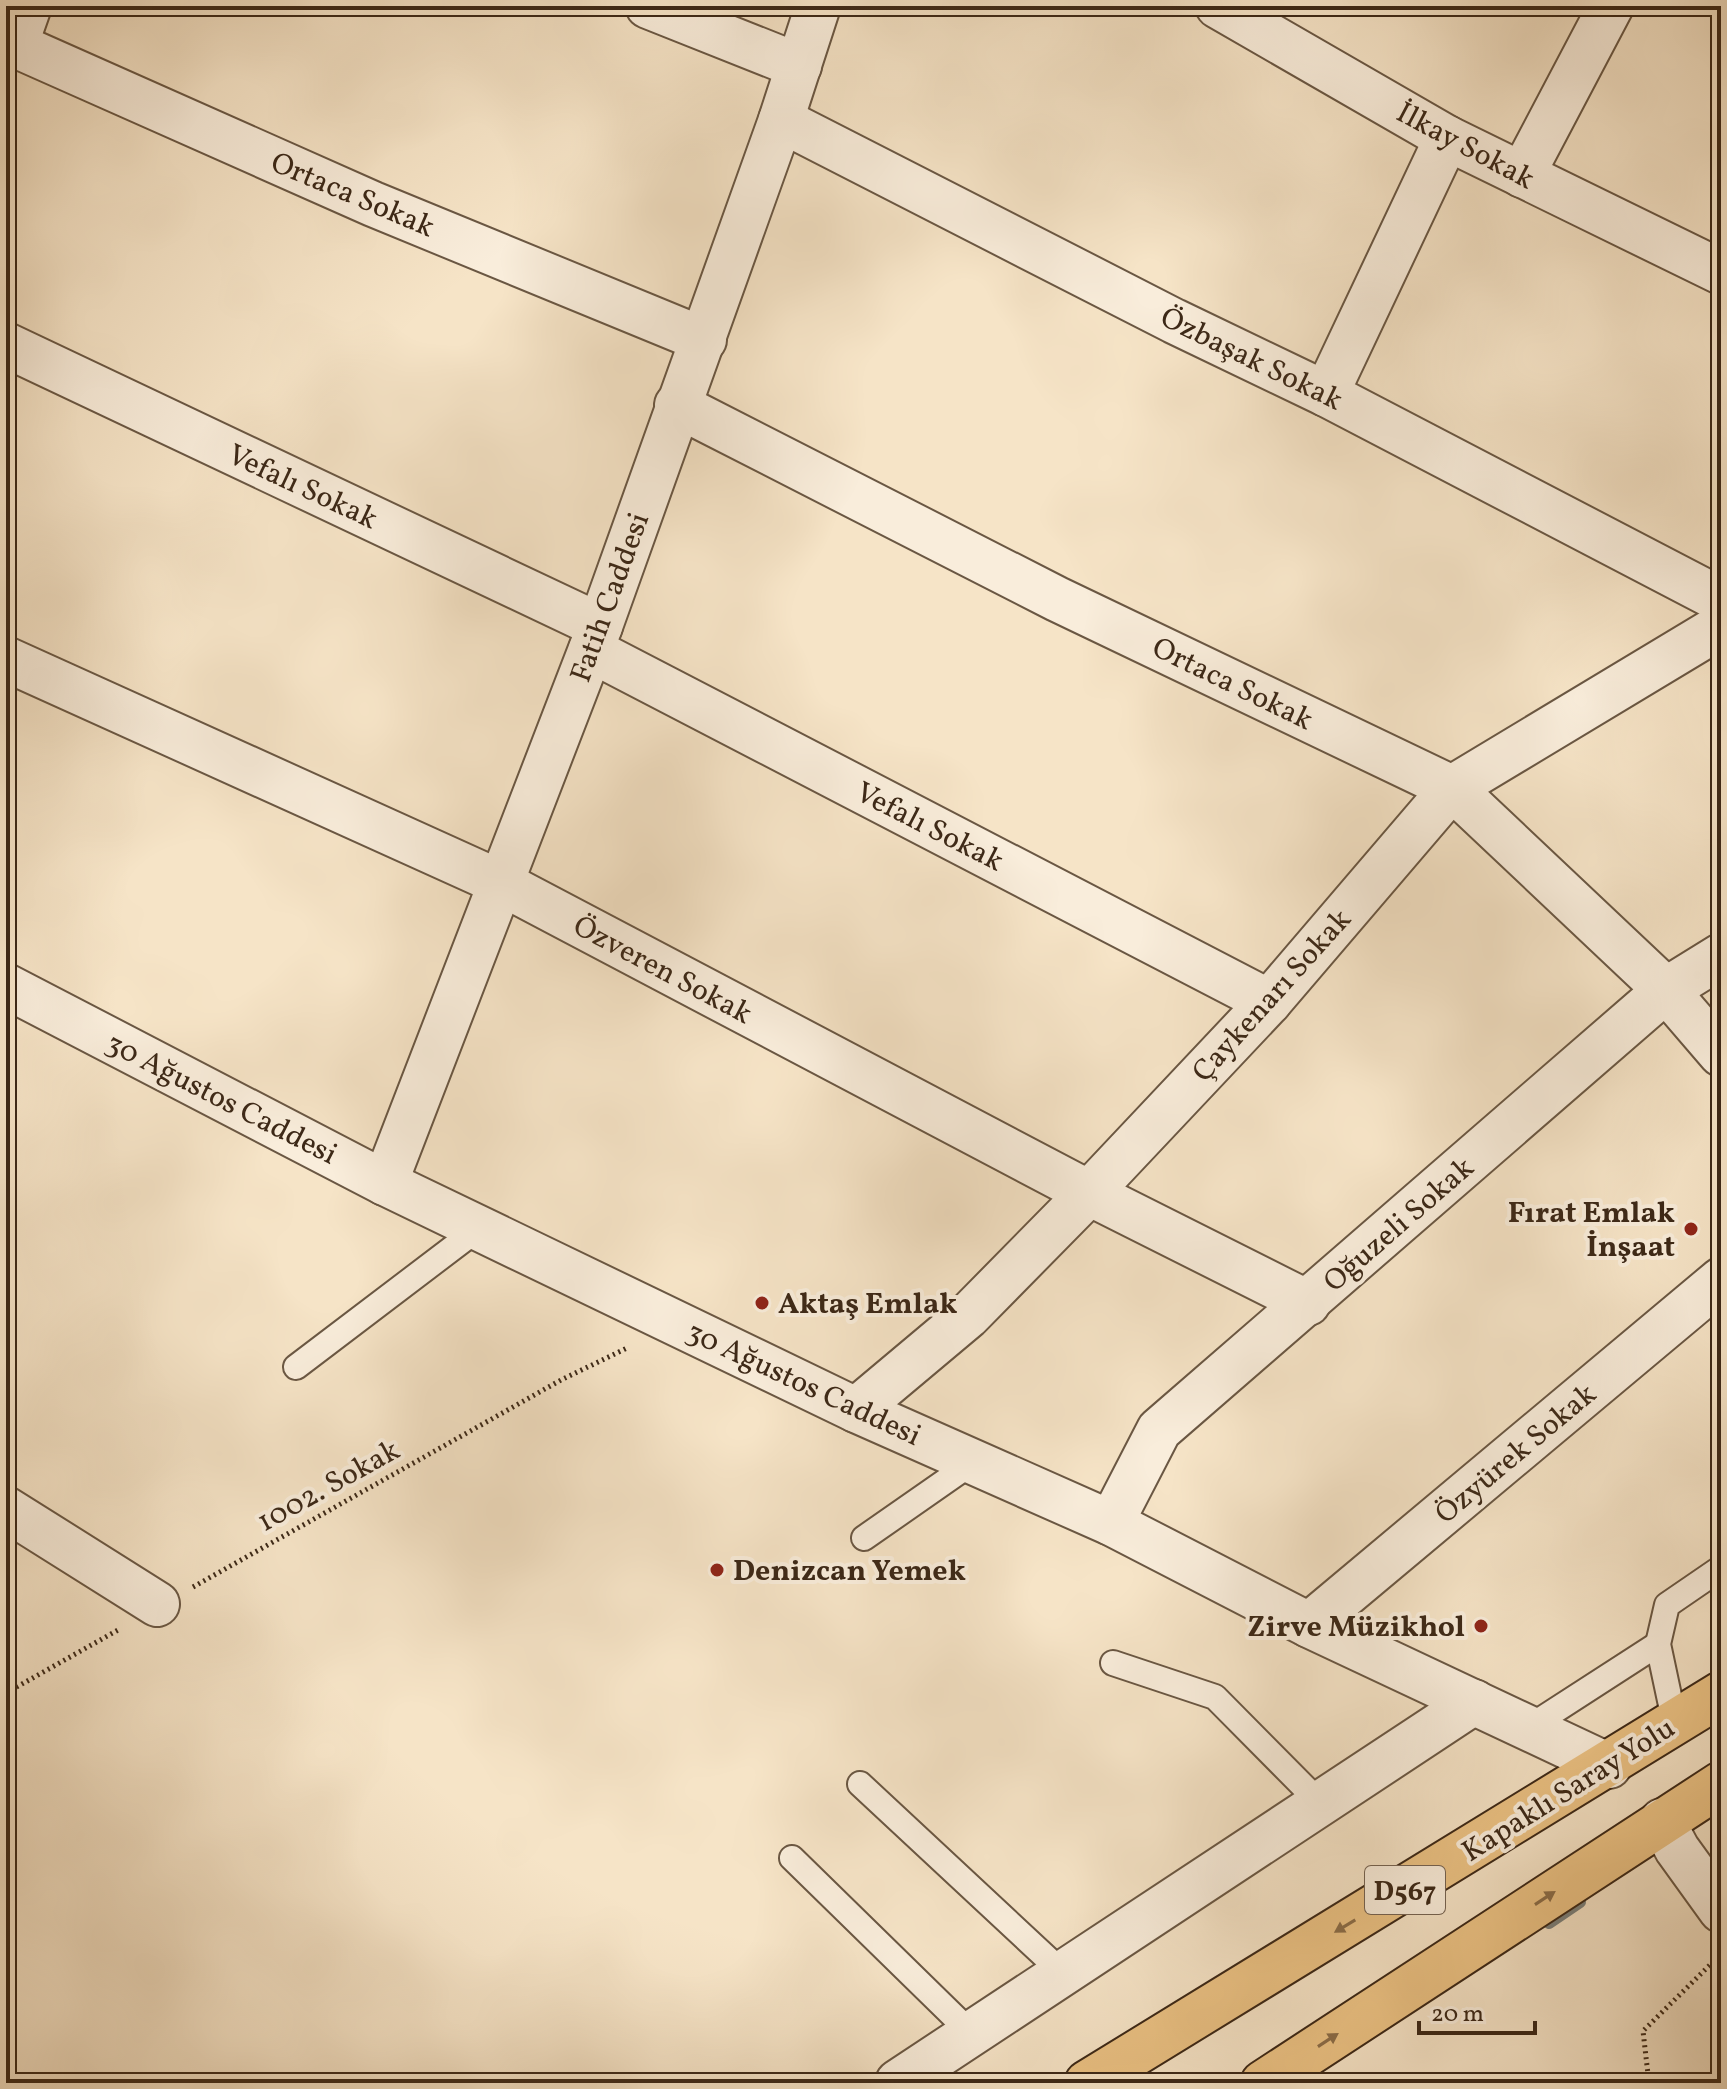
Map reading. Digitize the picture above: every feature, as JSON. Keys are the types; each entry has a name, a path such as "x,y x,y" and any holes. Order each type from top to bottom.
{"highway":[{"name":"Kapaklı Saray Yolu","path":"1087,2083 1609,1766 1721,1694"},
{"name":"D567","path":"1263,2083 1721,1784"}],"street":[{"path":"648,6 799,66"},
{"name":"Fatih Caddesi","path":"385,1183 595,638 677,405 704,340 818,6"},
{"name":"İlkay Sokak","path":"1218,6 1447,138 1721,272"},
{"path":"1522,175 1611,6"},
{"name":"Ortaca Sokak","path":"17,31 373,204 704,340"},
{"name":"Özbaşak Sokak","path":"781,120 1174,321 1326,394 1721,600"},
{"path":"1326,394 1447,138"},
{"name":"Vefalı Sokak","path":"6,345 595,638 1269,1002"},
{"name":"Ortaca Sokak","path":"677,405 1057,599 1452,788 1666,990 1721,1054"},
{"name":"Çaykenarı Sokak","path":"856,1410 968,1316 1089,1193 1269,1002 1452,788 1721,626"},
{"name":"Özveren Sokak","path":"6,659 499,882 1089,1193 1308,1303"},
{"name":"Oğuzeli Sokak","path":"1111,1523 1159,1430 1666,990 1721,956"},
{"name":"30 Ağustos Caddesi","path":"6,986 385,1183 856,1410 1111,1523 1309,1625 1609,1766"},
{"name":"Özyürek Sokak","path":"1309,1625 1721,1280"},
{"path":"6,1509 157,1604"},
{"path":"898,2082 1474,1702"},
{"path":"1662,1821 1677,1849 1721,1910"}],"lane":[{"path":"296,1367 479,1228"},
{"path":"864,1538 973,1462"},
{"path":"1675,1724 1658,1644 1667,1605 1721,1568"},
{"path":"1528,1728 1658,1644"},
{"path":"1113,1663 1215,1697 1321,1804"},
{"path":"860,1784 1064,1974"},
{"path":"792,1858 973,2035"}],"path":[{"name":"1002. Sokak","path":"6,1693 88,1650 157,1604 561,1380 676,1323"},
{"path":"1649,2083 1643,2031 1721,1954"}],"waterway":[{"path":"1549,1923 1580,1902"}],"place":[{"name":"Fırat Emlak İnşaat","path":"1691,1229"},
{"name":"Aktaş Emlak","path":"762,1303"},
{"name":"Denizcan Yemek","path":"717,1570"},
{"name":"Zirve Müzikhol","path":"1481,1626"}]}
